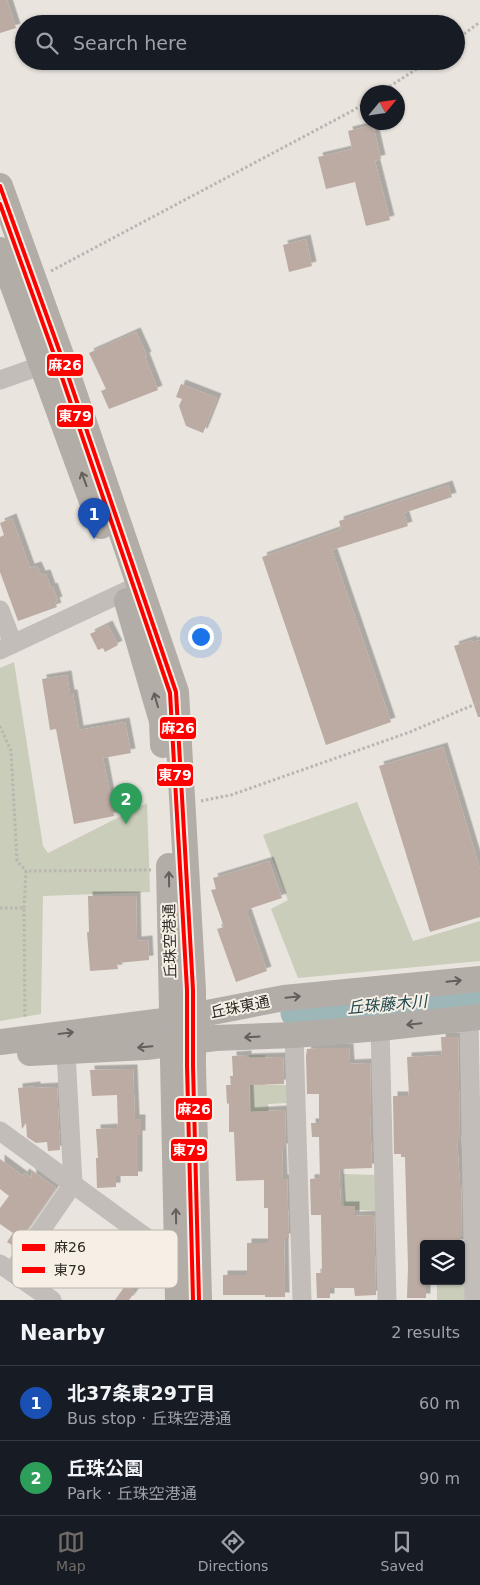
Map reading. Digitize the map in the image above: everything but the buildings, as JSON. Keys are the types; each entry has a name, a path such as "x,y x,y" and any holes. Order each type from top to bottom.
{"main road":[{"name":"丘珠空港通","path":"0,186 34,280 52,362"},
{"name":"丘珠空港通","path":"0,250 52,362 132,589 176,692 193,990 182,1030 178,1230"},
{"name":"丘珠空港通","path":"132,589 162,721 199,1300"},
{"name":"丘珠東通","path":"0,1053 146,1048 182,1030 284,998 480,979"},
{"name":"丘珠東通","path":"12,1040 182,1030 215,1038 294,1035 380,1028 475,1017"}],"street":[{"path":"0,380 52,362"},
{"path":"0,610 6,647 132,589"},
{"path":"474,1300 475,1017"},
{"path":"380,1028 387,1300"},
{"path":"294,1035 302,1300"},
{"path":"36,1230 73,1184 66,1052"},
{"path":"0,1131 136,1230"},
{"path":"29,1288 39,1297"}],"path":[{"path":"465,33 480,22"},
{"path":"392,85 416,70"},
{"path":"34,280 360,106"},
{"path":"182,804 231,795 410,732 480,702"},
{"path":"0,726 11,751 17,860 26,871 24,908 25,1020 12,1040"},
{"path":"26,871 154,870"},
{"path":"0,908 24,908"}],"green space":[{"path":"14,662 43,846 48,853 147,803 150,892 43,896 41,1014 0,1021 0,668"},
{"path":"357,802 413,941 480,921 480,961 298,978 271,909 288,900 263,835"},
{"path":"249,1055 265,1055 266,1085 287,1085 287,1103 268,1104 269,1112 251,1113"},
{"path":"343,1174 376,1175 380,1210 344,1210"},
{"path":"437,1285 465,1285 466,1300 437,1300"}],"waterway":[{"name":"丘珠藤木川","path":"295,1013 480,996"}],"transit line":[{"name":"麻26","path":"0,186 62,358 176,692 193,990 199,1300"},
{"name":"東79","path":"0,204 56,360 170,693 187,990 193,1300"}],"place":[{"name":"北37条東29丁目","path":"94,539"},
{"name":"丘珠公園","path":"126,824"}]}
